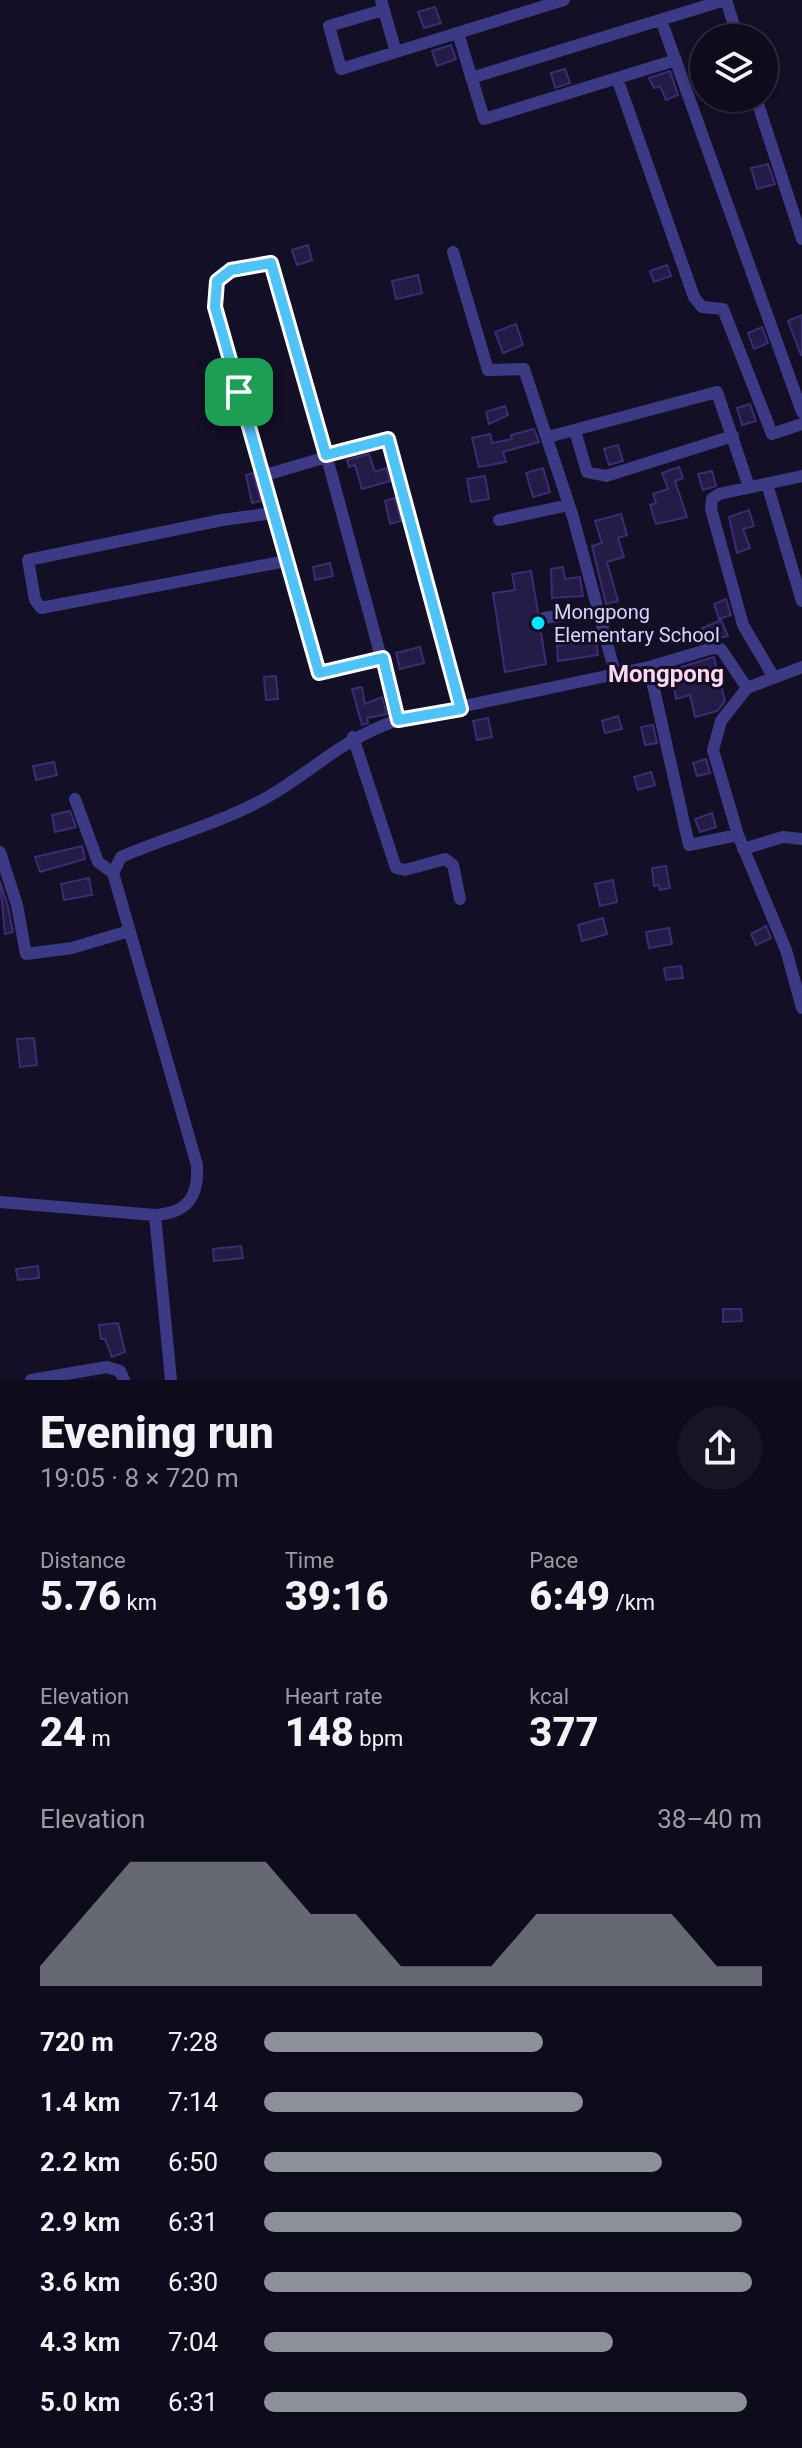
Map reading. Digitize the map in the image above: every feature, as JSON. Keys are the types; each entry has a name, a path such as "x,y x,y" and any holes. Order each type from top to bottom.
{"street":[{"path":"396,52 382,5 329,26 341,69 458,33 564,0"},
{"path":"671,0 675,15"},
{"path":"471,78 726,0 734,24"},
{"path":"661,20 802,412"},
{"path":"458,33 484,119 676,60"},
{"path":"617,78 694,297 702,307 723,309 772,434 802,424"},
{"path":"761,112 802,239"},
{"path":"453,252 488,370 524,369 569,505 615,673"},
{"path":"383,658 319,673 215,307 217,281 231,270 271,263 383,658 398,720"},
{"path":"548,437 707,392 717,392 749,487"},
{"path":"575,431 587,472 595,476 606,476 733,436"},
{"path":"262,476 388,439 461,709"},
{"path":"773,676 743,625 711,509 712,499 719,494 802,476"},
{"path":"767,484 802,601"},
{"path":"499,520 569,505"},
{"path":"273,513 222,520 28,560 35,600 41,608 286,561"},
{"path":"544,618 597,611"},
{"path":"113,873 121,857 275,793 353,737 398,720 461,709 721,649 747,688"},
{"path":"649,667 689,845 738,835"},
{"path":"802,667 747,688 721,721 713,750 738,835 786,950 802,1008"},
{"path":"353,737 380,808 396,868 405,870 445,859 453,865 460,899"},
{"path":"0,1202 173,1214 185,1208 198,1182 197,1165 113,873 98,862 75,799"},
{"path":"743,849 783,837 802,839"},
{"path":"0,852 17,905 26,954 72,948 129,931"},
{"path":"155,1215 171,1380"},
{"path":"31,1380 107,1367 120,1371 124,1380"}],"building":[{"path":"435,7 441,23 424,28 418,12"},
{"path":"451,45 456,59 437,66 432,51"},
{"path":"565,69 570,83 555,88 551,73"},
{"path":"670,71 678,95 666,100 660,86 654,88 649,78"},
{"path":"768,164 775,184 757,189 751,168"},
{"path":"308,245 312,260 297,265 292,250"},
{"path":"667,265 671,276 654,282 650,271"},
{"path":"418,275 422,293 396,299 392,281"},
{"path":"802,315 802,355 801,355 788,321"},
{"path":"516,324 523,345 503,353 495,332"},
{"path":"762,327 768,343 754,349 748,333"},
{"path":"750,404 756,421 742,425 737,408"},
{"path":"505,406 508,415 489,424 486,412"},
{"path":"534,429 539,442 503,452 506,462 479,467 472,438 490,434 492,443 512,439 511,435"},
{"path":"618,445 623,461 609,465 604,449"},
{"path":"369,454 375,472 386,468 390,481 362,489 355,465 349,467 347,460"},
{"path":"679,467 683,478 675,481 687,517 656,524 650,505 656,503 653,494 668,489 662,473"},
{"path":"543,468 550,492 533,497 526,473"},
{"path":"712,471 716,486 703,490 698,474"},
{"path":"253,473 261,501 252,503 246,475"},
{"path":"485,476 489,499 471,502 467,479"},
{"path":"395,498 401,521 390,524 385,501"},
{"path":"749,510 754,526 743,529 750,548 737,553 729,517"},
{"path":"621,514 627,535 618,538 624,557 607,562 618,601 606,604 592,546 602,543 595,521"},
{"path":"330,563 333,576 315,580 313,567"},
{"path":"563,567 565,579 580,577 583,596 552,598 551,569"},
{"path":"531,571 538,612 535,620 540,626 546,664 505,672 493,593 515,590 512,574"},
{"path":"726,599 731,615 719,619 714,604"},
{"path":"721,620 728,636 707,640 702,628"},
{"path":"596,640 598,655 558,661 557,646"},
{"path":"420,647 424,663 400,669 396,653"},
{"path":"714,657 725,701 717,711 695,717 690,695 676,699 671,670"},
{"path":"276,676 278,699 266,700 264,677"},
{"path":"362,687 365,704 382,697 387,714 367,718 368,723 362,725 352,689"},
{"path":"618,716 622,729 605,733 602,721"},
{"path":"488,718 492,737 477,740 473,721"},
{"path":"653,725 657,743 645,745 641,727"},
{"path":"706,759 710,773 697,776 693,763"},
{"path":"54,762 57,775 36,780 33,766"},
{"path":"651,772 655,785 638,790 634,777"},
{"path":"70,811 76,827 55,832 52,815"},
{"path":"712,813 716,827 700,832 695,819"},
{"path":"82,846 85,859 40,872 35,857"},
{"path":"666,866 670,888 660,890 659,885 654,886 652,868"},
{"path":"89,878 92,895 64,900 61,884"},
{"path":"613,880 617,902 600,906 595,884"},
{"path":"0,881 13,932 5,934"},
{"path":"603,918 607,934 582,941 578,925"},
{"path":"766,926 771,938 756,945 751,934"},
{"path":"669,928 672,944 649,948 646,932"},
{"path":"681,966 683,978 666,980 664,968"},
{"path":"34,1038 37,1065 20,1067 17,1039"},
{"path":"241,1246 243,1258 214,1261 213,1249"},
{"path":"38,1266 39,1278 18,1280 16,1269"},
{"path":"723,1309 741,1309 742,1321 723,1322"},
{"path":"118,1323 125,1352 112,1357 105,1339 101,1339 99,1325"}],"place":[{"name":"Mongpong Elementary School","path":"538,623"}],"district":[{"name":"Mongpong","path":"666,674"}],"route":[{"path":"271,263 287,310 326,455 388,439 461,709 398,720 383,658 319,673 239,392 215,307 217,281 231,270 271,263"}]}
